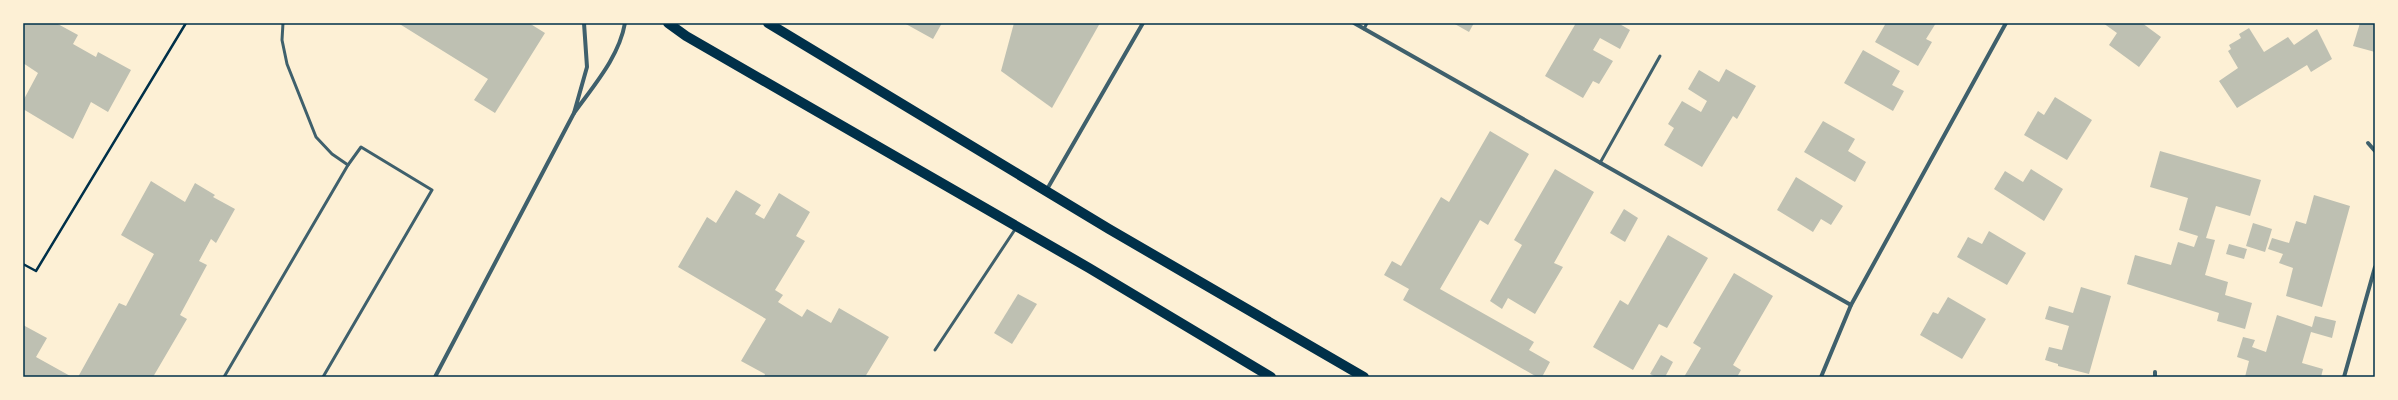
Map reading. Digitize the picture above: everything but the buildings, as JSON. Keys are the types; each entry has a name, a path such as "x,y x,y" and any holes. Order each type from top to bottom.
{"main road":[{"path":"668,23 693,40 1017,227 1271,377"},
{"path":"768,23 1046,191 1364,377"}],"street":[{"path":"574,113 587,66 584,23"},
{"path":"434,377 574,113 605,70 622,39 625,23"},
{"path":"1046,191 1143,23"},
{"path":"1354,23 1851,305"},
{"path":"1821,377 1851,305 2006,23"},
{"path":"2368,143 2375,151"},
{"path":"2344,377 2375,267"},
{"path":"2155,372 2155,377"}],"lane":[{"path":"283,23 282,40 287,64 316,137 332,154 348,165"},
{"path":"1364,29 1367,23"},
{"path":"1600,162 1660,56"},
{"path":"224,377 360,147 432,190 323,377"},
{"path":"935,350 1017,227"}],"path":[{"path":"23,264 36,271 186,23"}]}
